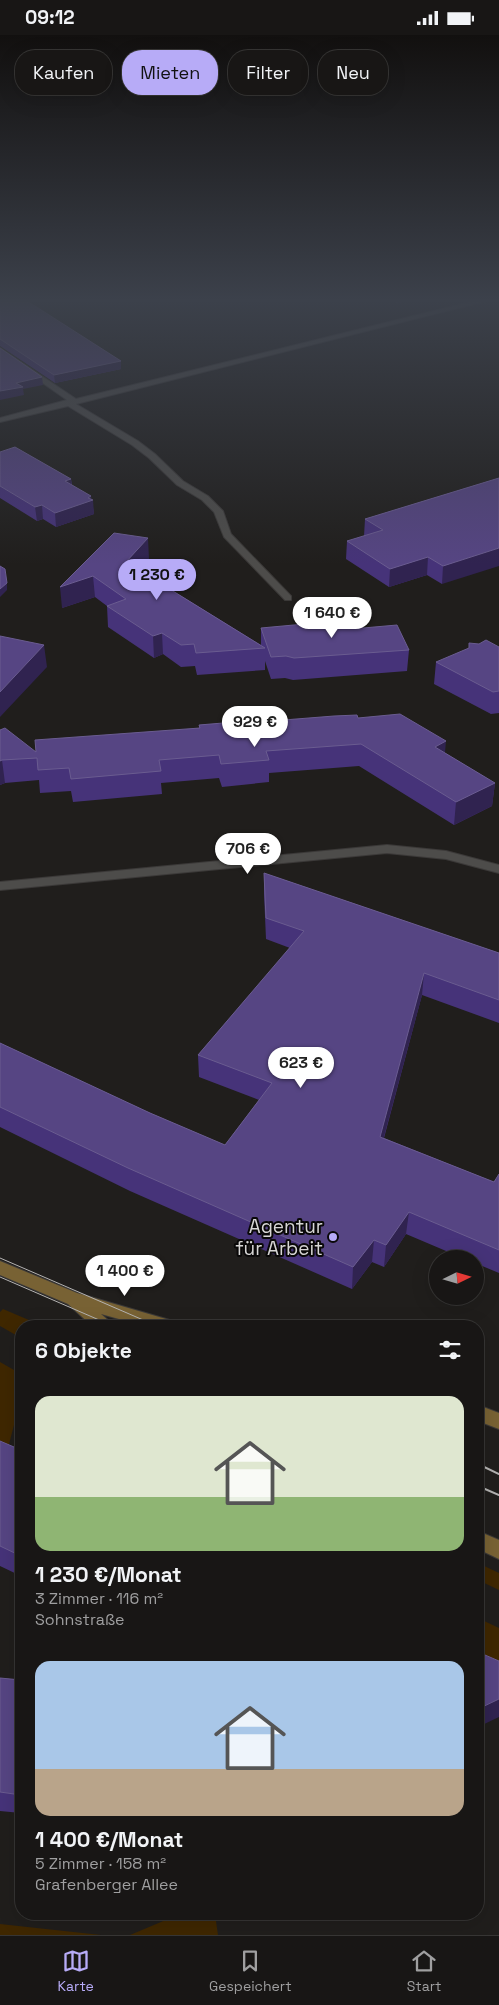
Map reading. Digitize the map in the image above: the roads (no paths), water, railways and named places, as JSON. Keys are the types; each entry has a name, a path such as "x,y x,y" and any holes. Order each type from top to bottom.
{"main road":[{"path":"0,1268 73,1299 147,1320"},
{"path":"73,1299 96,1320"},
{"path":"484,1415 499,1421"},
{"path":"484,1543 499,1550"}],"street":[{"path":"52,388 135,443 152,456 180,483 205,498 218,511 227,535 288,598"},
{"path":"0,420 126,388"},
{"path":"0,887 114,874 387,849 446,855 499,869"}],"tram line":[{"path":"0,1258 143,1320"},
{"path":"0,1277 99,1320"},
{"path":"484,1467 499,1474"},
{"path":"484,1489 499,1495"}],"place":[{"name":"Agentur für Arbeit","path":"333,1237"}]}
